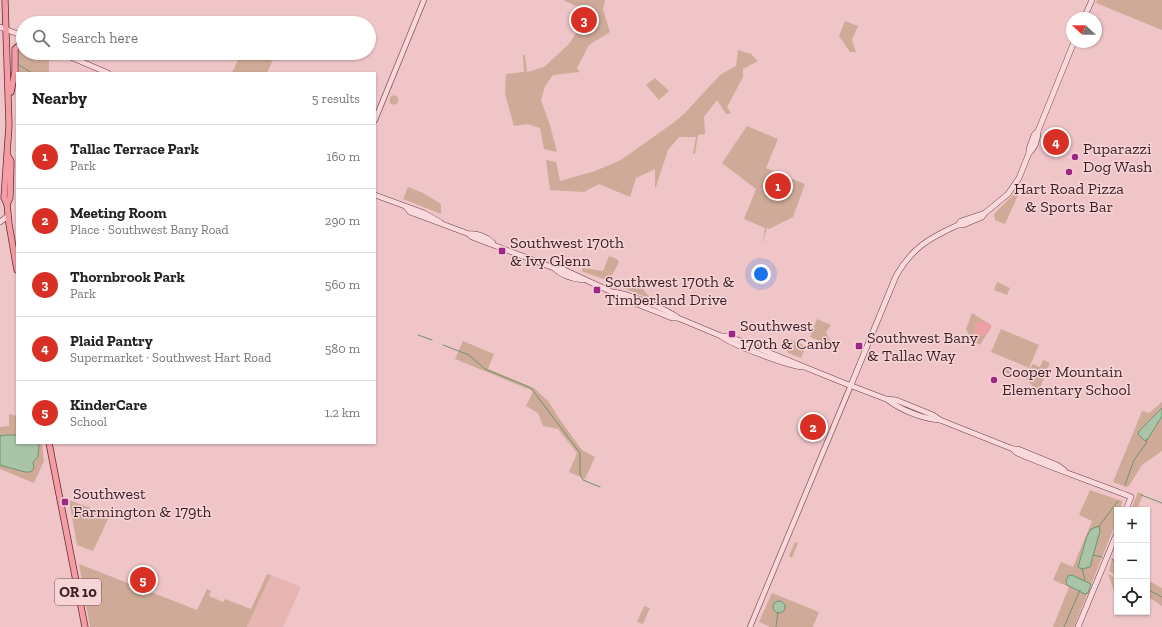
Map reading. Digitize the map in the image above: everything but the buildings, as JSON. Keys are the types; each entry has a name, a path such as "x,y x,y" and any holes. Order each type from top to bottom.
{"main road":[{"path":"5,0 9,102 8,156 6,161 4,190 16,264"},
{"path":"1086,12 1091,0"},
{"path":"0,27 16,33"},
{"path":"9,102 15,72 16,48"},
{"path":"851,385 896,276 905,261 914,251 931,237 958,225 961,221 984,213 998,204 1014,186 1029,153 1033,150 1038,137 1038,131 1072,48"},
{"path":"77,60 106,72"},
{"path":"376,195 406,208 410,212 435,222 441,222 469,234 472,237 493,243 554,268 558,272 576,279 584,280 612,292 617,296 672,318 678,318 722,336 728,336 780,356 804,368 886,399 904,409 932,420 940,420 1013,449 1017,453 1048,466 1064,470 1131,497 1127,507"},
{"path":"0,222 8,216"},
{"name":"OR 10","path":"49,444 61,496 84,627"},
{"path":"1078,627 1114,539"}],"street":[{"path":"376,118 424,0"},
{"path":"750,627 851,385"}],"shaded area":[{"path":"563,0 605,0 603,9 610,32 589,45 577,68 580,72 553,75 545,86 541,100 550,125 557,152 544,149 540,128 527,124 514,126 505,94 506,74 524,72 523,55 525,55 527,72 544,67 569,44 577,32 580,8"},
{"path":"1097,0 1162,0 1162,30 1096,3"},
{"path":"845,21 858,26 852,40 856,52 850,52 839,36"},
{"path":"738,50 751,54 758,61 743,69 743,77 727,107 731,113 726,114 717,100 704,117 705,134 698,135 695,154 693,153 696,137 679,137 668,150 656,187 655,169 636,178 630,197 599,184 584,192 550,190 546,160 556,162 560,181 595,171 621,160 673,123 684,114 720,75 736,66"},
{"path":"18,60 49,60 49,72 19,72"},
{"path":"238,60 273,60 267,72 232,72"},
{"path":"655,78 669,91 659,100 646,85"},
{"path":"392,96 396,96 398,100 396,104 392,104 390,102 390,98"},
{"path":"747,126 778,139 766,168 805,184 793,217 769,229 767,228 762,245 765,228 744,219 756,189 722,163"},
{"path":"408,187 423,193 441,204 441,214 403,199"},
{"path":"1015,193 1019,193 1005,224 995,220 994,214"},
{"path":"609,256 617,259 619,262 609,281 581,271 583,268 603,271"},
{"path":"623,279 643,289 651,299 623,288 621,284"},
{"path":"997,282 1010,288 1007,295 994,290"},
{"path":"972,313 991,325 980,345 971,339 966,329"},
{"path":"817,319 831,325 826,332 829,339 833,341 831,346 810,337"},
{"path":"1001,329 1039,345 1029,368 991,352"},
{"path":"791,340 806,346 801,358 788,353 787,349"},
{"path":"463,341 494,354 488,369 534,388 548,401 582,450 595,457 585,479 569,472 577,453 558,429 543,426 538,413 526,406 533,391 455,359"},
{"path":"1043,360 1050,363 1038,393 1021,372 1025,368 1029,370 1033,364 1040,367"},
{"path":"1006,366 1021,373 1019,379 1003,371"},
{"path":"1162,402 1162,451 1142,465 1129,486 1126,487 1113,482 1142,411 1149,413"},
{"path":"1162,408 1162,416 1148,439 1145,441 1138,434 1139,431"},
{"path":"9,414 16,416 16,444 42,444 44,461 34,483 0,469 0,427 9,426"},
{"path":"16,435 16,444 39,444 38,457 33,462 34,468 31,472 25,472 0,465 0,436"},
{"path":"1090,490 1122,501 1121,507 1114,507 1114,527 1074,627 1053,627 1069,587 1053,580 1061,562 1073,567 1092,521 1079,515"},
{"path":"1138,492 1143,494 1138,507 1132,507"},
{"path":"69,500 110,515 93,551 77,545"},
{"path":"1099,526 1100,531 1090,567 1082,569 1078,567 1087,536 1091,529"},
{"path":"795,542 798,543 792,558 789,556"},
{"path":"1112,558 1114,559 1114,574 1109,571"},
{"path":"79,564 197,610 207,589 211,591 209,596 223,602 225,599 251,609 267,574 271,575 247,627 90,627"},
{"path":"1108,574 1113,576 1114,591"},
{"path":"271,575 301,587 283,627 247,627"},
{"path":"1072,575 1091,584 1088,593 1085,594 1067,585 1066,581 1068,576"},
{"path":"1150,582 1162,588 1162,606 1150,598"},
{"path":"772,593 819,612 813,627 770,627 759,622"},
{"path":"779,601 783,603 785,607 783,611 779,613 775,611 773,607 775,603"},
{"path":"644,606 650,608 643,624 637,622"}],"sand":[{"path":"980,321 991,325 991,328 985,335 978,336 974,331 975,324"}],"waterway":[{"path":"19,65 30,72"},
{"path":"418,335 432,340"},
{"path":"443,345 469,355 485,369 531,388 580,453 580,474 583,480 600,487"},
{"path":"1125,485 1134,460 1147,442 1146,439"},
{"path":"1141,495 1162,503"},
{"path":"1099,526 1118,501"},
{"path":"1093,555 1102,557"},
{"path":"1082,568 1085,580"},
{"path":"1064,627 1080,590"},
{"path":"1150,591 1162,597"},
{"path":"776,627 778,612"}],"place":[{"name":"Thornbrook Park","path":"584,20"},
{"name":"Plaid Pantry","path":"1056,142"},
{"name":"Puparazzi Dog Wash","path":"1075,157"},
{"name":"Hart Road Pizza & Sports Bar","path":"1069,172"},
{"name":"Tallac Terrace Park","path":"778,186"},
{"name":"Southwest 170th & Ivy Glenn","path":"502,251"},
{"name":"Southwest 170th & Timberland Drive","path":"597,290"},
{"name":"Southwest 170th & Canby","path":"732,334"},
{"name":"Southwest Bany & Tallac Way","path":"859,346"},
{"name":"Cooper Mountain Elementary School","path":"994,380"},
{"name":"Meeting Room","path":"813,427"},
{"name":"Southwest Farmington & 179th","path":"65,502"},
{"name":"KinderCare","path":"143,580"}]}
